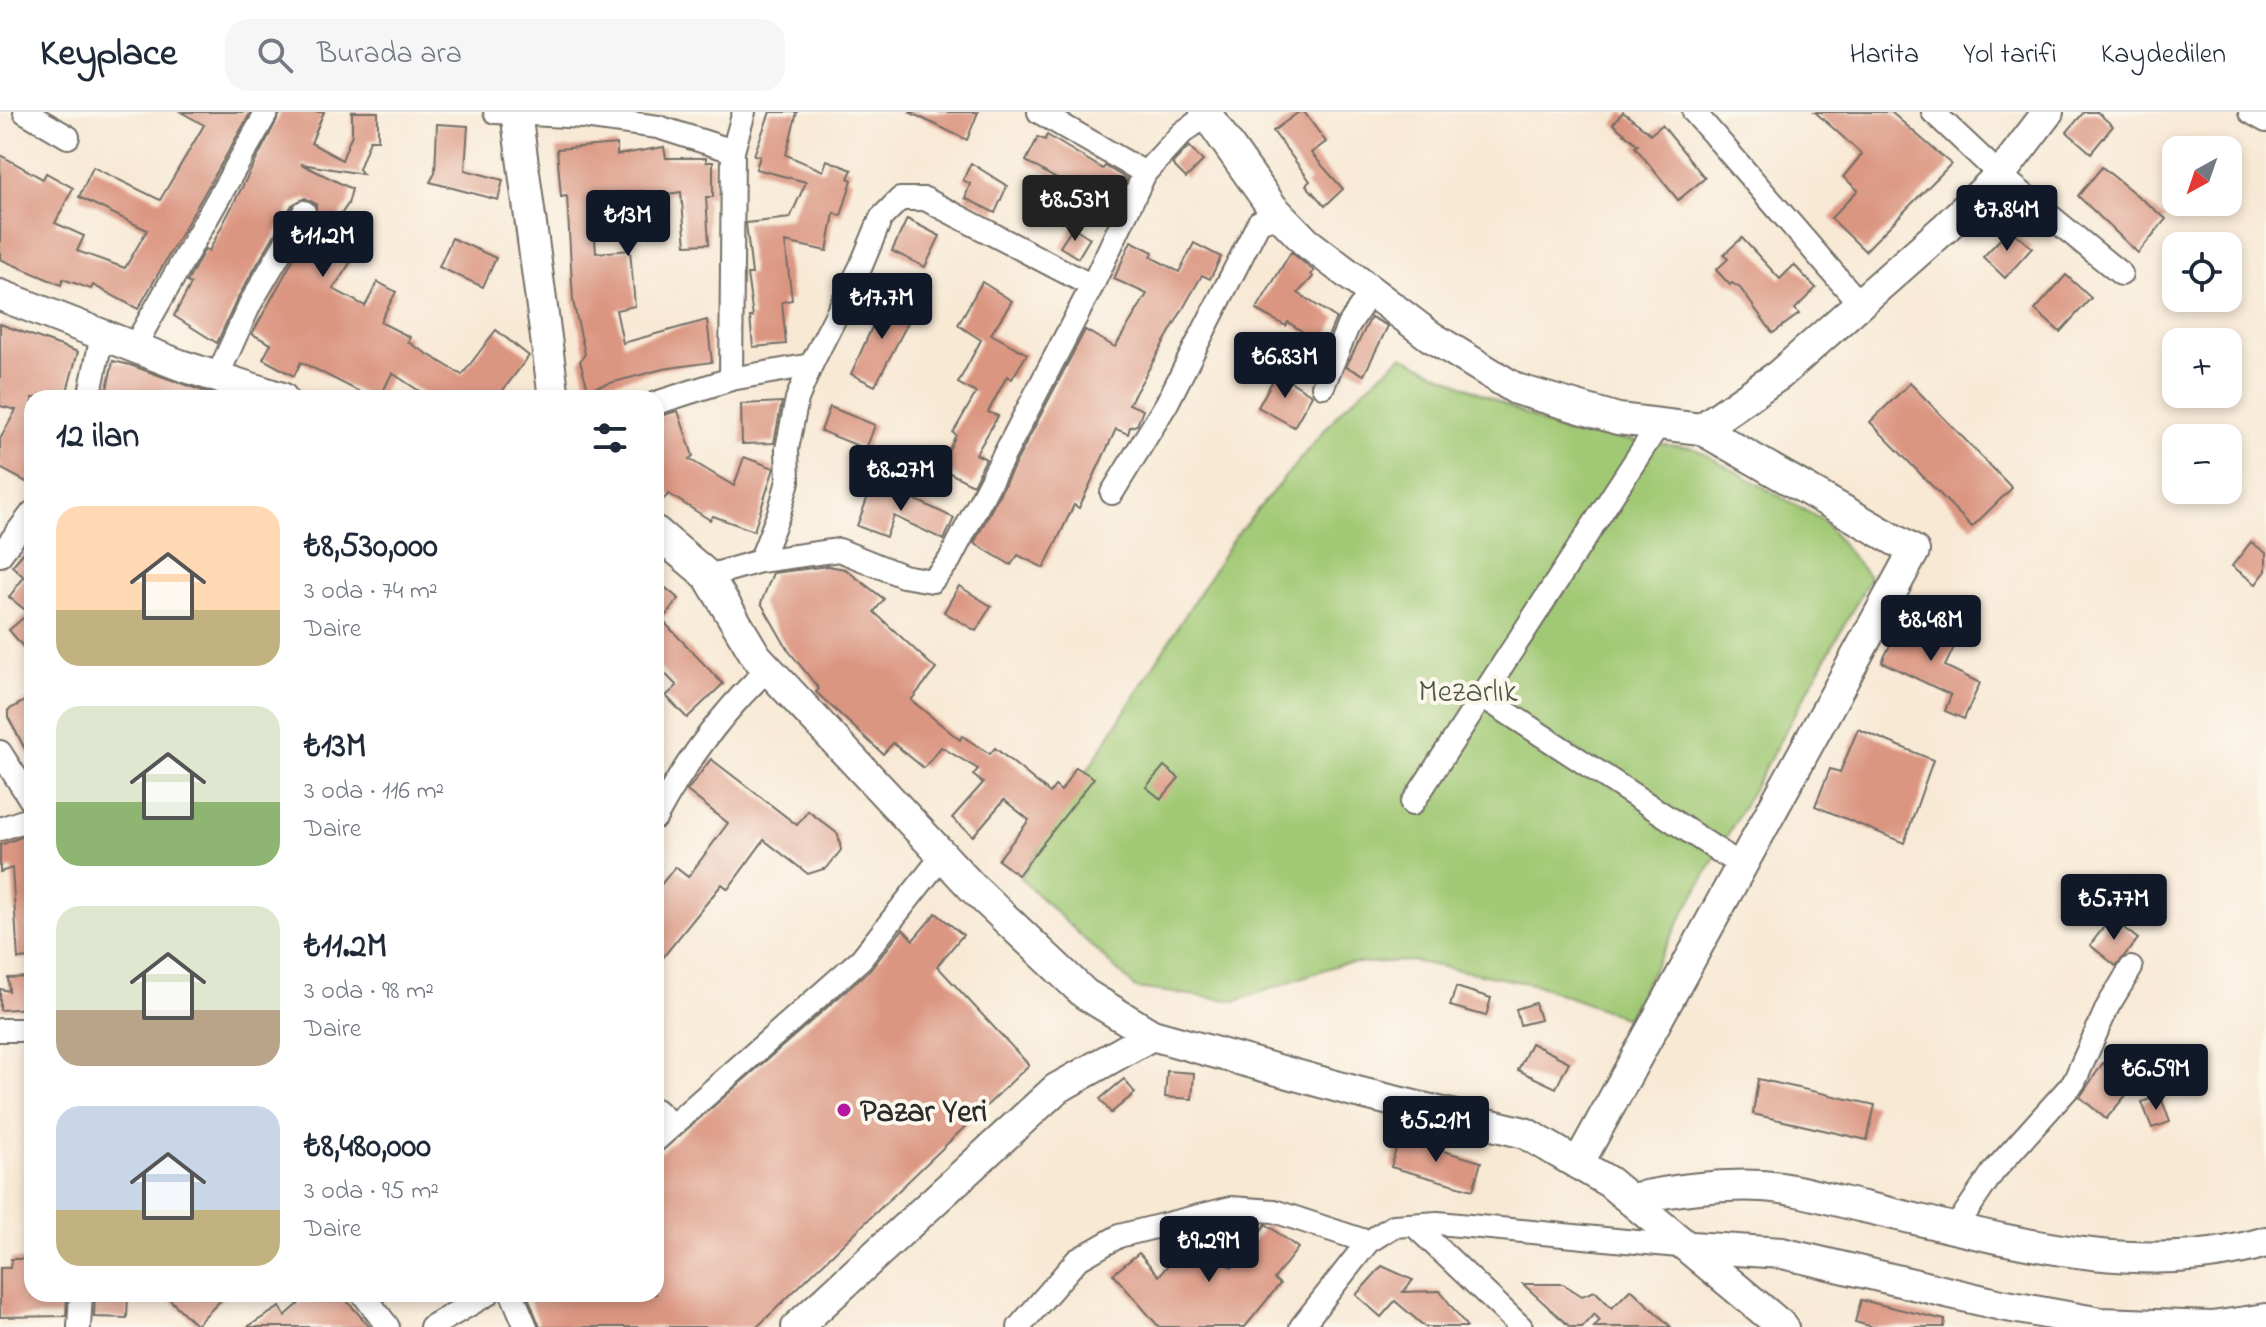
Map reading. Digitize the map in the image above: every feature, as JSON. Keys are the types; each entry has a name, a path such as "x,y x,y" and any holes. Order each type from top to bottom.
{"street":[{"path":"25,112 68,137"},
{"path":"134,347 267,112"},
{"path":"731,379 733,151 744,112"},
{"path":"1039,112 1145,173"},
{"path":"1694,112 1861,305"},
{"path":"1933,112 2000,175 2121,274"},
{"path":"1701,429 1779,375 1861,305 2000,175 2048,112"},
{"path":"2250,112 2266,121"},
{"path":"553,390 509,113 584,117 658,127 733,151"},
{"path":"708,576 760,561 839,550 903,576 932,581 949,561 1092,286 1145,173 1182,133 1206,114 1280,215 1306,242 1430,336 1516,389 1618,419 1701,429 1914,551 1578,1164"},
{"path":"760,561 788,481 787,449 797,399 881,218 900,199 925,199 1092,286"},
{"path":"217,377 250,304 304,212"},
{"path":"1112,493 1167,403 1259,222 1280,215"},
{"path":"1323,386 1348,326 1371,291"},
{"path":"0,295 257,390"},
{"path":"91,390 102,335"},
{"path":"664,400 731,379 811,365"},
{"path":"1412,804 1485,698 1659,424"},
{"path":"0,555 24,524"},
{"path":"664,539 708,576 756,656 768,669 943,855 1085,994 1152,1035 1357,1092 1525,1133 1630,1199 1783,1327"},
{"path":"664,803 682,772 730,705 768,669"},
{"path":"1485,698 1742,866"},
{"path":"0,752 24,790"},
{"path":"0,829 24,821"},
{"path":"664,1123 861,959 943,855"},
{"path":"1956,1227 1993,1172 2074,1082 2108,1006 2131,968"},
{"path":"0,1030 24,1030"},
{"path":"797,1327 1056,1089 1152,1035"},
{"path":"1630,1199 1697,1186 1766,1186 2079,1253 2150,1257 2236,1251 2266,1242"},
{"path":"1019,1327 1077,1260 1119,1236 1231,1208 1274,1211 1368,1242"},
{"path":"1301,1327 1368,1242 1394,1226 1438,1223 1782,1253 2001,1305 2101,1323 2212,1327 2266,1319"},
{"path":"1414,1225 1521,1327"},
{"path":"79,1327 81,1302"},
{"path":"369,1302 388,1327"},
{"path":"431,1327 474,1302"},
{"path":"515,1302 526,1327"}],"green space":[{"name":"Mezarlık","path":"1402,356 1562,432 1694,448 1822,520 1870,578 1626,1018 1537,985 1412,961 1340,964 1236,1001 1136,988 1020,878 1233,539 1343,408"}],"building":[{"path":"181,112 251,112 138,309 93,285 91,289 63,279 61,285 0,259 0,155 43,179 46,173 73,188 55,223 84,236 77,251 125,268 147,230 79,197 93,167 160,200 204,125"},
{"path":"281,112 324,112 311,143 342,160 352,134 352,112 378,112 378,140 370,140 359,169 363,174 301,164 352,189 348,204 329,231 358,251 333,289 365,306 378,282 396,292 380,322 410,337 408,342 462,375 496,330 529,356 503,390 418,390 392,373 384,390 356,390 301,362 294,376 263,359 271,344 252,334 316,218 316,204 305,198 292,205 238,297 217,343 174,316 191,284 187,282 205,249 209,251"},
{"path":"770,112 797,112 786,155 823,171 827,160 852,170 848,178 852,180 841,216 834,213 827,251 785,242 792,300 782,302 786,344 753,347 750,317 753,317 747,274 752,274 746,223 790,218 806,182 756,169 760,156 754,155"},
{"path":"909,112 978,112 967,140"},
{"path":"1299,112 1304,112 1326,142 1311,153 1343,189 1325,206 1306,185 1310,181 1273,131"},
{"path":"1623,112 1651,134 1662,125 1705,178 1678,200 1635,147 1638,145 1613,124"},
{"path":"1815,112 1891,112 1951,164 1865,251 1831,218 1858,190 1843,177 1862,154"},
{"path":"2084,112 2097,112 2113,126 2091,153 2067,132"},
{"path":"437,124 468,126 465,170 503,180 498,200 430,182 435,173"},
{"path":"1047,135 1103,169 1105,166 1127,179 1117,201 1083,181 1077,191 1026,161 1038,137 1045,140"},
{"path":"617,144 617,155 664,147 666,158 706,158 706,162 713,162 713,197 706,197 709,244 686,245 681,192 643,198 642,191 592,194 596,253 630,250 635,306 616,310 623,343 707,320 712,362 663,369 588,389 580,361 585,354 573,301 567,196 561,197 557,149"},
{"path":"1189,146 1203,161 1186,178 1172,164"},
{"path":"971,163 1007,186 995,213 965,198 970,184 963,180"},
{"path":"2102,167 2166,219 2138,253 2078,196"},
{"path":"907,219 940,236 925,267 892,251"},
{"path":"1073,227 1090,238 1078,258 1060,247"},
{"path":"2010,229 2032,248 2005,278 1983,257"},
{"path":"452,238 496,258 483,287 439,267"},
{"path":"1742,238 1780,279 1794,265 1816,288 1795,309 1799,314 1773,333 1740,288 1732,283 1730,285 1716,270 1728,259 1724,254"},
{"path":"1131,241 1153,252 1151,257 1179,272 1194,243 1221,257 1210,279 1202,275 1129,404 1143,410 1137,425 1130,427 1128,434 1116,429 1079,508 1074,505 1044,568 1018,555 1011,565 974,543 1085,330 1115,347 1147,294 1114,279"},
{"path":"1291,252 1314,271 1311,274 1313,277 1298,293 1336,318 1324,346 1288,322 1286,326 1256,310"},
{"path":"2066,275 2091,298 2060,332 2035,310"},
{"path":"982,282 1012,301 991,334 1027,354 1012,379 1007,376 988,412 998,416 976,454 986,459 973,485 940,468 956,435 953,433 976,393 958,383 981,340 958,325"},
{"path":"886,296 914,311 875,386 851,374"},
{"path":"1371,317 1388,326 1364,375 1346,367"},
{"path":"0,324 78,352 67,390 24,390 24,481 0,468 0,439 16,410 0,406"},
{"path":"113,361 200,390 107,390"},
{"path":"1277,373 1312,395 1294,427 1258,407"},
{"path":"1910,383 2012,488 1972,527 1870,422"},
{"path":"782,402 774,443 742,444 741,404"},
{"path":"830,407 875,425 866,449 821,431"},
{"path":"678,411 693,456 689,459 734,486 744,457 774,468 754,531 713,516 710,520 669,494 664,499 664,415"},
{"path":"874,480 954,518 944,540 894,516 886,537 857,526"},
{"path":"2251,542 2266,553 2266,571 2256,584 2232,566"},
{"path":"24,552 24,577 12,566"},
{"path":"828,566 845,569 884,599 874,612 936,669 911,700 960,740 962,736 990,754 995,748 1050,793 1055,786 1061,791 1076,767 1094,778 1018,875 998,860 1029,820 1004,800 973,836 952,818 983,783 973,775 978,769 941,747 924,768 893,743 883,754 816,692 819,689 788,650 761,603 773,573"},
{"path":"24,577 24,609 9,597"},
{"path":"959,586 991,606 976,631 944,612"},
{"path":"664,587 679,599 664,618"},
{"path":"1904,615 1957,641 1945,666 1980,683 1964,719 1945,711 1951,695 1882,662"},
{"path":"24,617 24,648 9,630"},
{"path":"664,622 723,684 687,718 666,696 677,686 664,672"},
{"path":"24,701 24,747 8,717 8,710"},
{"path":"1858,729 1933,760 1904,843 1815,806 1830,769 1840,772"},
{"path":"711,759 797,825 808,811 838,834 841,850 827,868 808,874 764,840 728,889 722,884 664,956 664,881 675,867 688,877 728,823 687,791"},
{"path":"1164,766 1179,778 1161,799 1146,787"},
{"path":"24,836 24,959 18,959 12,868 0,872 0,845"},
{"name":"Pazar Yeri","path":"936,913 963,935 937,966 1029,1065 757,1327 540,1327 530,1302 664,1302 664,1149 870,970 903,929 913,940"},
{"path":"2111,918 2138,939 2116,966 2090,945"},
{"path":"24,977 24,1008 0,1010 0,989 9,991 8,978"},
{"path":"1456,987 1491,998 1486,1016 1450,1006"},
{"path":"1535,1003 1540,1020 1520,1025 1516,1009"},
{"path":"1531,1043 1569,1062 1556,1088 1518,1070"},
{"path":"2103,1063 2132,1088 2106,1119 2080,1097"},
{"path":"1167,1071 1194,1073 1192,1099 1165,1097"},
{"path":"1124,1079 1135,1093 1111,1113 1100,1099"},
{"path":"1758,1079 1875,1105 1867,1140 1753,1114"},
{"path":"2160,1095 2170,1122 2152,1128 2142,1102"},
{"path":"1399,1138 1481,1162 1473,1190 1391,1167"},
{"path":"1266,1224 1298,1248 1274,1279 1280,1284 1245,1327 1159,1327 1113,1274 1139,1253 1159,1276 1192,1236 1232,1268"},
{"path":"11,1259 24,1259 24,1302 67,1302 66,1316 0,1317 0,1268 10,1268"},
{"path":"1382,1266 1413,1280 1403,1292 1440,1291 1467,1327 1425,1327 1395,1301 1381,1317 1356,1295"},
{"path":"1523,1284 1563,1284 1582,1296 1595,1291 1612,1308 1631,1289 1671,1327 1594,1327 1600,1320 1594,1314 1582,1327 1570,1327"},
{"path":"1861,1300 1945,1320 1944,1327 1873,1327 1855,1322"},
{"path":"95,1302 128,1302 127,1318 94,1317"},
{"path":"172,1302 219,1302 196,1325"},
{"path":"301,1302 348,1302 370,1327 247,1327 280,1307 285,1316"}],"place":[{"name":"Pazar Yeri","path":"844,1110"}]}
